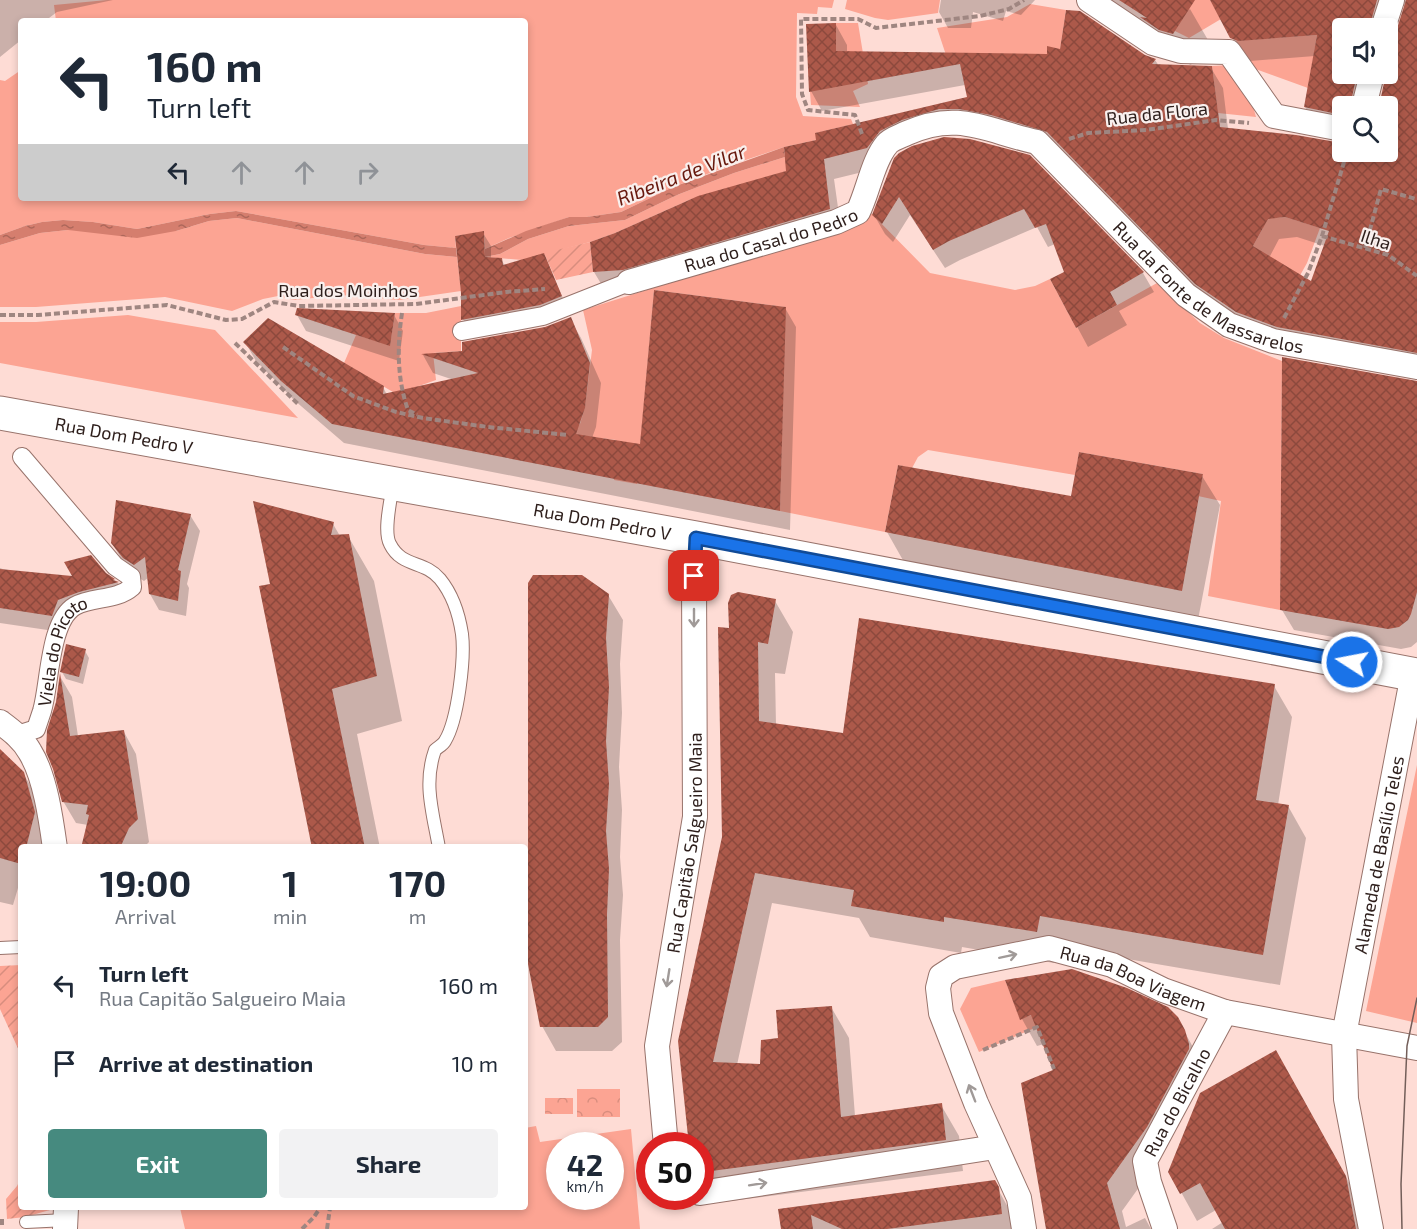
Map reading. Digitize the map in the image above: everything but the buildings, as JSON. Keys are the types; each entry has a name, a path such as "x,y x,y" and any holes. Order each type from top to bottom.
{"main road":[{"name":"Rua Dom Pedro V","path":"0,413 696,538 1415,674"}],"street":[{"path":"1089,0 1153,43 1181,51 1229,52 1274,116 1332,127"},
{"path":"1386,18 1392,0"},
{"name":"Rua do Casal do Pedro","path":"462,331 543,316 629,282 836,222 858,212 874,155 887,142 927,124 952,121 975,125 1040,145"},
{"name":"Rua da Fonte de Massarelos","path":"1040,145 1186,295 1229,325 1417,367"},
{"name":"Viela do Picoto","path":"8,728 36,729 42,711 56,636 64,617 75,606 125,593 132,587 131,577 116,566 22,457"},
{"name":"Rua Capitão Salgueiro Maia","path":"665,1132 657,1046 695,817 694,576 696,538"},
{"name":"Alameda de Basílio Teles","path":"1371,1229 1346,1099 1344,1035 1415,674"},
{"path":"8,728 31,752 41,776 54,844"},
{"name":"Rua da Boa Viagem","path":"1024,1229 1019,1198 976,1103 941,1013 938,988 941,976 955,967 1050,948 1112,965 1162,990 1225,1012 1417,1048"},
{"name":"Rua do Bicalho","path":"1166,1229 1149,1182 1145,1161 1225,1012"},
{"path":"714,1191 995,1147"}],"lane":[{"path":"393,484 388,540 398,557 431,570 440,579 451,595 458,613 462,636 459,698 445,743 435,750 428,778 429,797 438,844"},
{"path":"0,948 18,947"},
{"path":"26,1222 65,1219"}],"path":[{"path":"855,115 808,110 802,94 801,19 858,19 876,28 980,16 1009,9 1024,0"},
{"name":"Rua da Flora","path":"1040,145 1088,133 1146,130 1216,120 1261,124 1274,116"},
{"path":"1276,334 1308,273 1322,236 1344,162"},
{"path":"1365,248 1381,189 1416,199"},
{"name":"Ilha","path":"1322,236 1388,255 1417,276"},
{"name":"Rua dos Moinhos","path":"0,315 38,315 167,304 226,321 242,319 274,302 299,306 416,304 551,288"},
{"path":"402,313 398,355 400,382 408,410 423,418"},
{"path":"235,343 298,404"},
{"path":"283,347 353,396 396,412 488,428 568,435"},
{"path":"979,1052 1037,1028 1054,1069"},
{"path":"302,1229 319,1210"},
{"path":"327,1229 330,1210"},
{"path":"2,1219 2,1228"}],"green space":[{"path":"107,0 834,0 832,8 818,7 817,14 797,13 796,97 803,116 851,119 853,124 816,133 816,140 784,147 673,187 621,212 569,217 485,249 484,232 455,236 456,248 424,245 236,211 137,229 93,222 63,220 42,222 0,235 0,80 5,81 18,72 18,201 528,201 528,18 56,18 54,5"},
{"path":"847,0 940,0 938,13 888,20 845,9"},
{"path":"1172,0 1210,0 1221,19 1189,38 1175,31"},
{"path":"1030,4 1066,10 1060,49 1047,63 947,58 937,28 1007,17"},
{"path":"832,23 858,23 868,84 853,91 860,107 811,105 808,66"},
{"path":"1317,35 1308,88 1250,67 1232,41"},
{"path":"1231,65 1251,99 1256,117 1218,113 1212,66"},
{"path":"785,157 791,170 689,200 590,242 522,260 485,257 500,254 528,239 569,226 625,220 677,195 734,173"},
{"path":"868,210 930,273 1015,290 1035,286 1050,279 1076,328 1157,283 1200,323 1224,338 1282,361 1280,610 1208,596 1221,501 1198,496 1203,474 1079,452 1075,475 928,450 918,457 912,468 898,465 885,532 780,511 785,307 654,290 637,484 614,480 616,440 578,435 568,431 580,424 585,407 592,350 583,310 847,227"},
{"path":"1251,214 1285,217 1320,228 1307,263 1298,279 1253,246 1263,228"},
{"path":"237,218 425,254 457,257 461,291 399,300 341,295 294,300 278,296 232,311 165,297 36,307 0,307 0,245 40,233 68,230 176,231 209,221"},
{"path":"590,242 593,272 556,280 544,253"},
{"path":"461,306 461,351 433,353 436,380 419,386 403,398 344,363 356,335 390,345 395,313 426,313"},
{"path":"128,315 215,330 298,418 0,363 0,322 36,322"},
{"path":"1417,765 1417,1023 1366,1011"},
{"path":"18,965 18,1048 0,1009 0,966"},
{"path":"1005,980 1020,1019 1032,1015 1037,1027 979,1052 960,1009 971,988"},
{"path":"577,1089 620,1089 620,1117 577,1117"},
{"path":"545,1098 573,1098 573,1114 545,1114"},
{"path":"536,1126 540,1142 546,1141 546,1210 624,1210 624,1132 610,1132 631,1129 636,1210 638,1210 640,1229 185,1229 180,1210 528,1210 528,1127"},
{"path":"18,1184 18,1210 50,1210 7,1219 6,1199"}],"water":[{"path":"784,147 785,157 734,173 677,195 625,220 569,226 528,239 500,254 485,257 485,249 526,231 569,217 621,212 673,187"},
{"path":"236,211 424,245 456,248 457,257 425,254 237,218 209,221 176,231 137,238 68,230 40,233 0,245 0,235 42,222 63,220 93,222 137,229"}],"tram line":[{"path":"1402,1229 1401,1184 1407,1046 1417,998"}],"route":[{"path":"694,576 696,538 1352,662"}],"water label":[{"name":"Ribeira de Vilar","path":"681,174"}]}
